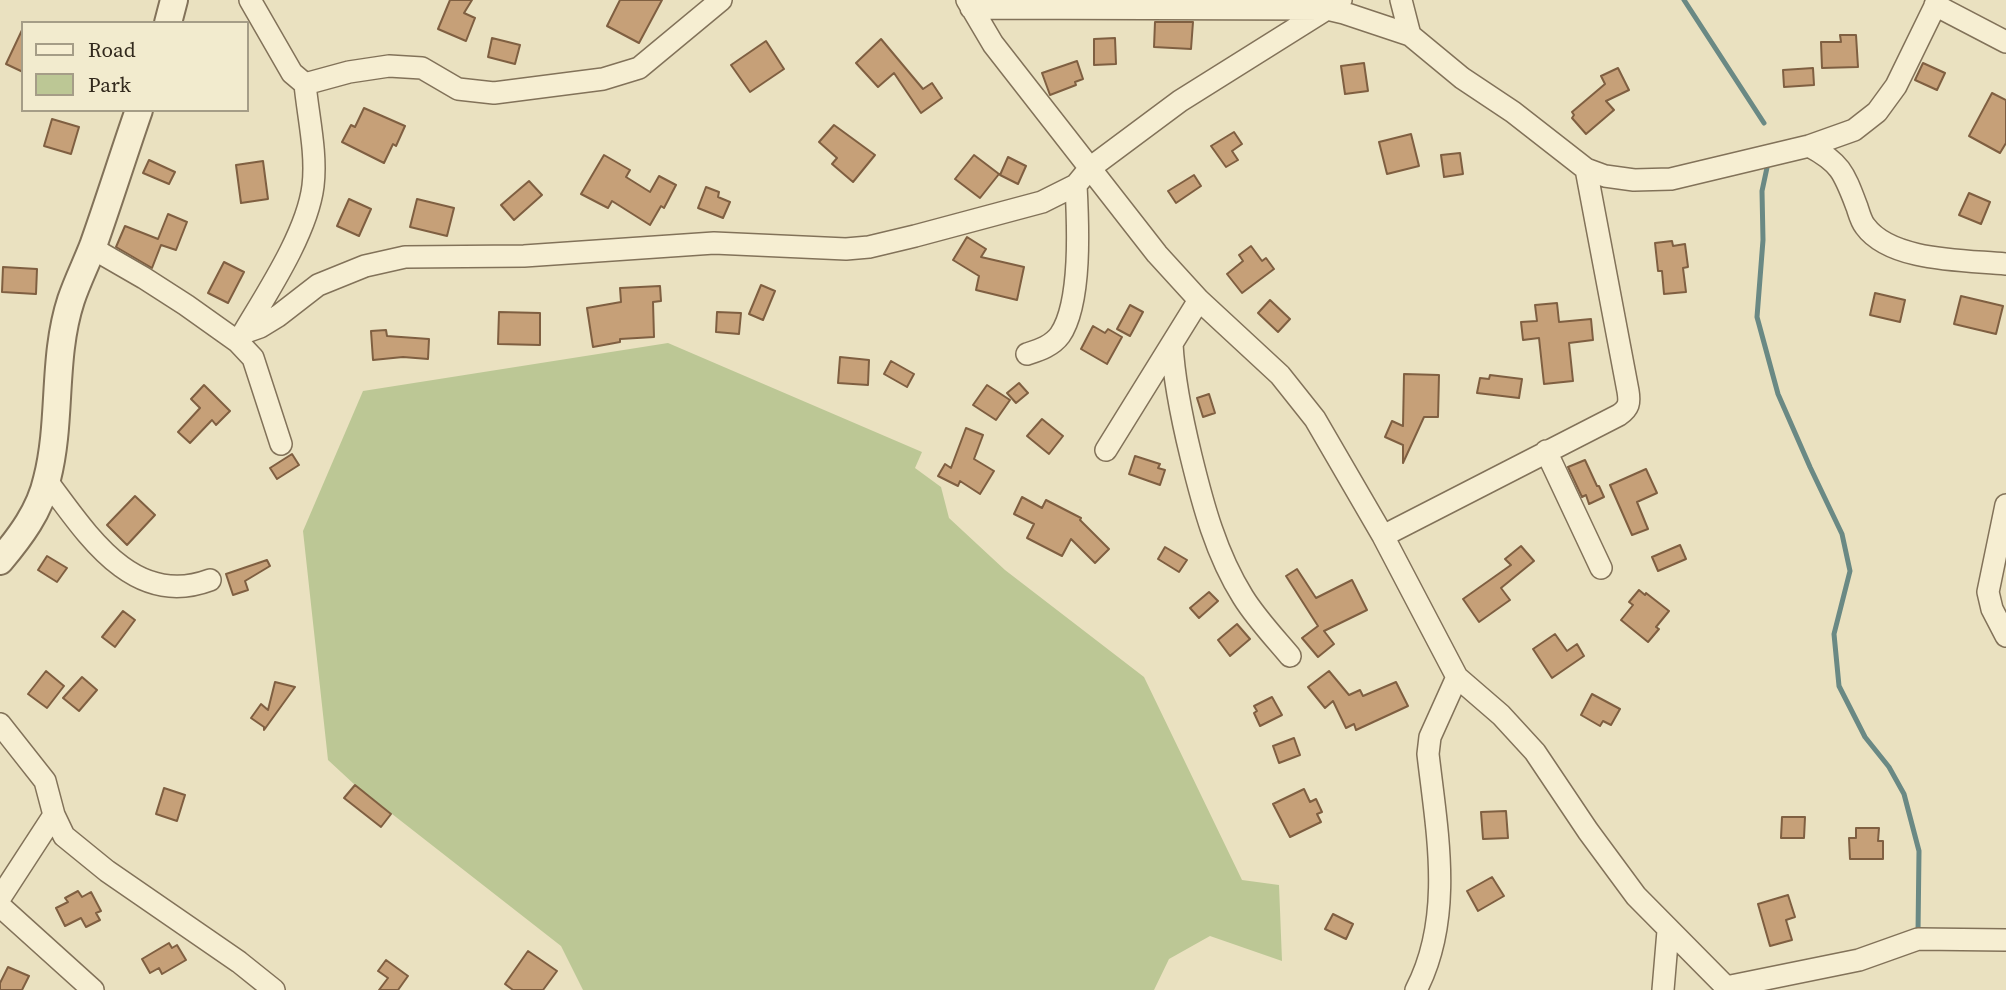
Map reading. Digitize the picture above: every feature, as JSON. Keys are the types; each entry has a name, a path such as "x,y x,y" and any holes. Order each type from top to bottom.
{"street":[{"path":"169,21 174,0"},
{"path":"241,337 298,237 313,187 305,84 292,73 250,0"},
{"path":"305,84 348,72 389,66 422,68 458,89 494,93 603,79 639,68 722,0"},
{"path":"1401,0 1410,35"},
{"path":"969,4 1334,5 1344,13 1410,35 1462,78 1513,112 1586,169 1605,176 1634,180 1671,179 1809,146 1854,131 1877,112 1896,86 1936,3 2006,42"},
{"path":"969,4 993,44 1157,254 1199,300 1280,375 1315,419 1383,536 1457,677 1501,715 1535,752 1621,877 1668,931 1728,988 1859,960 1918,939 2006,940"},
{"path":"241,337 278,316 318,285 365,266 405,257 524,256 714,243 846,249 869,247 1042,202 1076,185 1090,168 1180,101 1256,51 1334,5"},
{"path":"0,561 21,535 37,507 47,481 55,437 61,345 71,301 138,112"},
{"path":"1809,146 1831,158 1840,169 1864,226 1885,244 1913,254 2006,264"},
{"path":"1383,536 1546,450 1619,415 1628,407 1630,401 1586,169"},
{"path":"1027,354 1044,348 1058,337 1068,321 1077,258 1076,185"},
{"path":"92,248 241,337 253,358 281,444"},
{"path":"1106,450 1199,300"},
{"path":"1172,344 1174,372 1184,424 1220,556 1243,597 1290,656"},
{"path":"1546,450 1601,568"},
{"path":"47,481 99,549 123,567 145,580 171,588 192,587 210,580"},
{"path":"2006,505 1987,592 1992,609 2006,636"},
{"path":"1416,990 1429,960 1440,904 1440,864 1428,754 1430,737 1457,677"},
{"path":"0,724 45,781 54,815 64,836 79,850 239,962 274,990"},
{"path":"0,898 54,815"},
{"path":"0,906 93,990"},
{"path":"1664,990 1668,931"}],"green space":[{"path":"668,343 922,452 915,468 941,487 949,518 1005,570 1144,677 1242,880 1279,885 1282,961 1210,936 1169,959 1154,990 583,990 561,946 355,785 328,760 303,531 363,391"}],"building":[{"path":"450,0 472,0 464,13 475,18 466,41 438,29"},
{"path":"620,0 662,0 639,43 607,26"},
{"path":"1155,22 1193,22 1191,49 1154,47"},
{"path":"21,32 21,71 6,64"},
{"path":"1840,35 1856,35 1858,67 1822,68 1821,42 1841,42"},
{"path":"492,38 520,45 515,64 488,57"},
{"path":"1115,38 1116,64 1094,65 1094,39"},
{"path":"881,39 923,89 932,83 942,98 921,113 894,73 878,87 856,63"},
{"path":"766,41 784,69 750,92 731,65"},
{"path":"1077,61 1083,79 1075,82 1076,85 1050,95 1042,73"},
{"path":"1364,63 1368,91 1345,94 1341,66"},
{"path":"1923,63 1945,73 1937,90 1915,80"},
{"path":"1618,68 1629,90 1606,101 1614,110 1586,134 1572,118 1572,112 1605,84 1601,76"},
{"path":"1813,68 1814,85 1784,87 1783,70"},
{"path":"1992,93 2006,100 2006,143 2000,153 1969,136"},
{"path":"364,108 405,126 384,163 342,142 351,125 355,127"},
{"path":"52,119 79,127 71,154 44,146"},
{"path":"834,125 875,155 853,182 832,164 837,158 819,142"},
{"path":"1234,132 1242,144 1232,151 1238,160 1226,167 1211,146"},
{"path":"1411,134 1419,166 1387,174 1379,142"},
{"path":"1460,153 1463,174 1444,177 1441,155"},
{"path":"604,155 630,170 626,177 650,192 659,176 676,185 664,208 661,206 650,225 612,201 608,208 581,194"},
{"path":"974,155 999,174 980,198 955,179"},
{"path":"1008,157 1026,166 1018,184 1000,175"},
{"path":"149,160 175,172 169,184 143,173"},
{"path":"263,161 268,199 241,203 236,165"},
{"path":"1194,175 1201,186 1176,203 1168,191"},
{"path":"529,181 542,195 514,220 501,205"},
{"path":"706,187 719,192 718,197 730,202 723,218 698,208"},
{"path":"1969,193 1990,202 1981,224 1959,215"},
{"path":"349,199 371,209 359,236 337,226"},
{"path":"417,199 454,208 447,236 410,227"},
{"path":"168,214 187,222 176,250 161,245 152,268 116,247 125,226 158,239"},
{"path":"967,237 986,249 981,257 1024,267 1017,300 976,290 979,276 953,260"},
{"path":"1672,241 1673,246 1685,244 1688,267 1683,268 1686,292 1664,294 1655,243"},
{"path":"1251,246 1262,261 1266,258 1274,269 1242,293 1227,274 1243,261 1239,255"},
{"path":"224,262 244,272 228,303 208,293"},
{"path":"3,267 37,269 36,294 2,292"},
{"path":"761,285 775,291 763,320 749,314"},
{"path":"660,286 661,301 653,302 654,337 620,339 620,342 593,347 587,308 621,302 620,288"},
{"path":"1875,293 1905,300 1900,322 1870,315"},
{"path":"1961,296 2003,306 1996,334 1954,324"},
{"path":"1270,300 1290,319 1278,332 1258,313"},
{"path":"1557,303 1559,322 1591,319 1593,340 1569,343 1573,381 1544,384 1539,338 1523,340 1521,322 1537,321 1535,305"},
{"path":"1130,305 1143,312 1130,336 1117,329"},
{"path":"499,312 540,313 540,345 498,344"},
{"path":"717,312 741,313 739,334 716,332"},
{"path":"1093,326 1105,333 1108,329 1122,337 1107,364 1081,349"},
{"path":"386,330 387,336 429,339 428,359 403,357 373,360 371,331"},
{"path":"840,357 869,360 868,385 838,383"},
{"path":"891,361 914,374 907,387 884,374"},
{"path":"1404,374 1439,375 1438,417 1424,417 1403,463 1403,445 1385,437 1392,421 1403,426"},
{"path":"1490,375 1522,379 1519,398 1477,393 1480,378 1489,379"},
{"path":"1019,383 1028,393 1016,403 1007,393"},
{"path":"204,385 230,411 216,425 212,420 190,443 178,432 200,408 191,399"},
{"path":"987,385 1010,400 996,420 973,405"},
{"path":"1209,394 1215,413 1203,417 1197,398"},
{"path":"1042,419 1063,436 1049,454 1027,436"},
{"path":"966,428 983,435 974,459 994,471 980,494 960,481 958,486 938,476 945,464 951,468"},
{"path":"292,454 299,465 277,479 270,468"},
{"path":"1135,456 1160,464 1158,468 1165,470 1160,485 1129,474"},
{"path":"1585,460 1604,497 1589,504 1586,495 1582,497 1568,467"},
{"path":"1646,469 1657,493 1637,502 1648,529 1632,535 1610,485"},
{"path":"135,496 155,515 127,545 107,525"},
{"path":"1022,497 1042,508 1046,500 1081,518 1109,549 1095,563 1071,539 1062,556 1027,538 1034,524 1014,514"},
{"path":"1680,545 1686,559 1658,571 1652,557"},
{"path":"1521,546 1534,561 1501,588 1510,600 1479,622 1463,599 1511,565 1505,559"},
{"path":"1165,547 1187,560 1179,572 1158,559"},
{"path":"47,556 67,568 57,582 38,570"},
{"path":"267,560 270,566 245,581 248,590 233,595 226,574"},
{"path":"1297,569 1316,598 1352,580 1367,610 1324,631 1334,644 1318,657 1302,638 1318,626 1286,576"},
{"path":"1639,590 1669,611 1648,642 1621,620 1633,605 1629,602"},
{"path":"1209,592 1218,601 1199,618 1190,608"},
{"path":"123,611 135,620 115,647 102,637"},
{"path":"1237,624 1250,639 1230,656 1218,640"},
{"path":"1555,634 1567,651 1577,644 1584,656 1552,678 1533,649"},
{"path":"46,671 64,686 47,708 28,694"},
{"path":"1329,671 1349,695 1360,690 1363,696 1396,682 1408,706 1356,730 1354,724 1346,728 1333,701 1325,708 1308,687"},
{"path":"82,677 97,690 79,711 63,698"},
{"path":"275,682 295,687 264,730 264,727 251,718 261,704 268,710"},
{"path":"1592,694 1620,709 1611,725 1603,721 1600,726 1581,715"},
{"path":"1272,697 1282,715 1260,726 1254,706"},
{"path":"1294,738 1300,755 1279,763 1273,746"},
{"path":"355,785 391,814 381,827 344,798"},
{"path":"164,788 185,795 177,821 156,814"},
{"path":"1304,789 1310,802 1316,799 1322,812 1317,814 1321,822 1290,837 1273,804"},
{"path":"1506,811 1508,838 1483,839 1481,812"},
{"path":"1782,817 1805,817 1804,838 1781,838"},
{"path":"1856,828 1879,828 1878,841 1883,841 1883,859 1850,859 1849,838 1856,838"},
{"path":"1492,877 1504,896 1478,911 1467,891"},
{"path":"78,891 82,897 91,892 101,911 96,913 100,920 86,927 81,918 65,926 56,908 68,902 65,898"},
{"path":"1788,895 1795,917 1786,920 1792,940 1770,946 1758,904"},
{"path":"1333,914 1353,924 1346,939 1325,929"},
{"path":"169,943 172,948 177,945 186,960 162,974 159,968 150,973 142,959"},
{"path":"528,951 557,971 543,990 513,990 505,984"},
{"path":"386,960 408,976 398,990 379,990 388,978 378,971"},
{"path":"8,967 29,976 22,990 0,990 0,983"}],"waterway":[{"path":"1684,0 1764,123"},
{"path":"1768,163 1762,191 1763,240 1757,317 1778,394 1842,534 1850,571 1834,634 1839,686 1865,737 1889,767 1904,794 1919,851 1918,933"}]}
